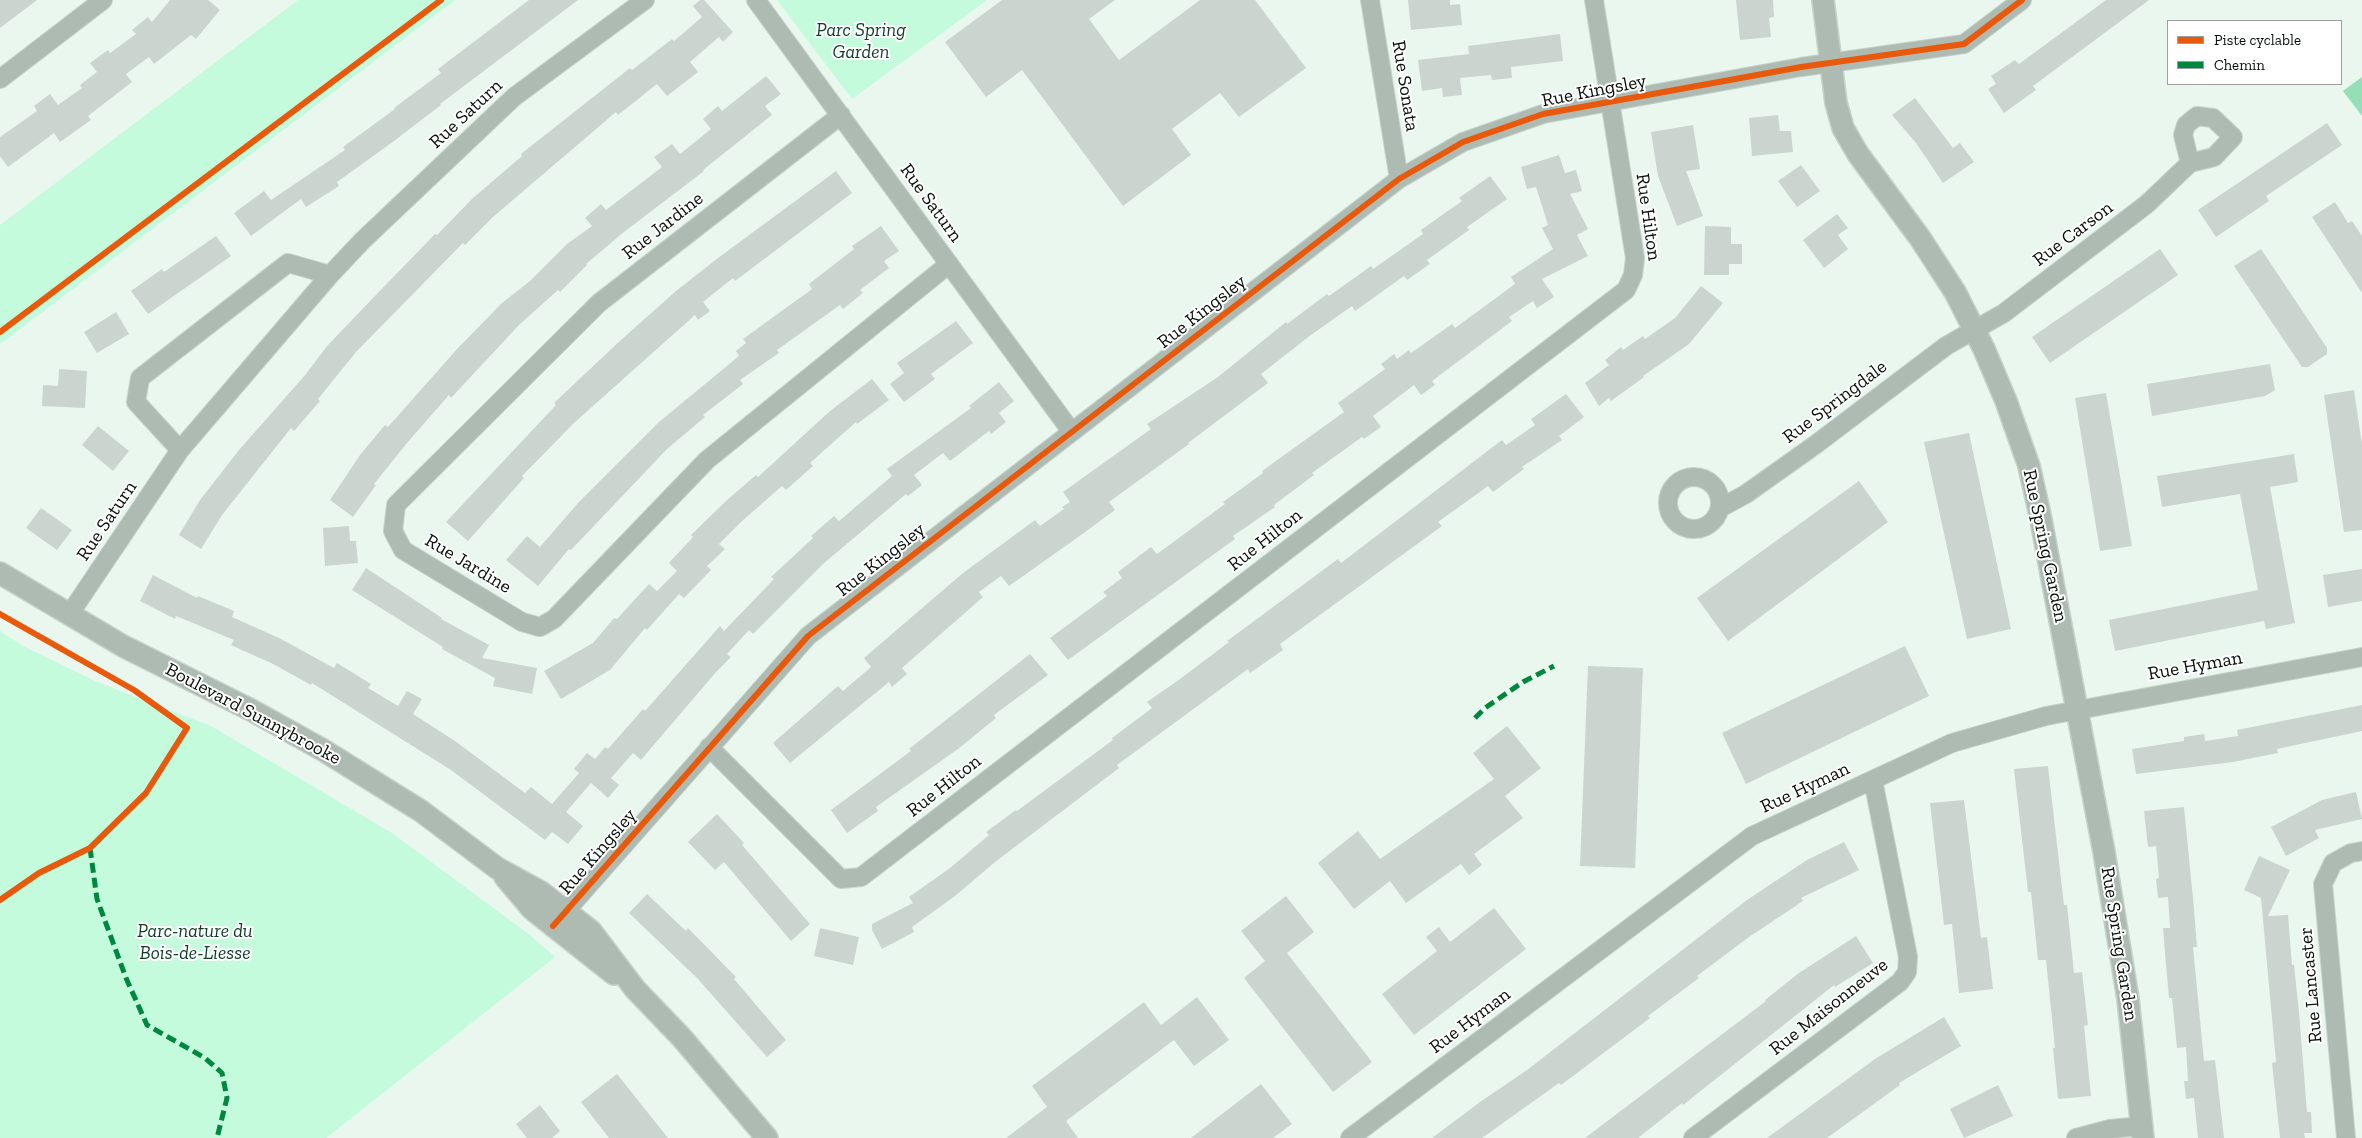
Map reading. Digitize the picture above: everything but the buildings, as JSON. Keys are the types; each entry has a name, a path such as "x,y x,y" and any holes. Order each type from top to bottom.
{"street":[{"path":"0,79 103,0"},
{"name":"Rue Saturn","path":"69,615 180,450 330,275 362,241 514,97 645,0"},
{"name":"Rue Saturn","path":"756,0 1072,431"},
{"name":"Rue Sonata","path":"1370,0 1399,180"},
{"name":"Rue Hilton","path":"709,747 841,880 861,877 1626,290 1633,275 1635,258 1594,0"},
{"name":"Rue Spring Garden","path":"1823,0 1836,103 1840,120 1848,137 1938,263 1975,330 2006,400 2029,466 2078,710 2104,852 2128,999 2142,1132"},
{"name":"Rue Kingsley","path":"559,919 808,636 1399,180 1463,142 1543,114 1831,63 1964,44 2022,0"},
{"name":"Rue Jardine","path":"841,115 599,303 396,505 393,531 403,550 522,622 540,627 554,619 706,460 949,264"},
{"name":"Rue Carson","path":"1975,330 2004,313 2147,204 2190,163"},
{"path":"180,450 136,402 140,378 288,263 330,275"},
{"name":"Rue Springdale","path":"1720,508 1746,494 1815,445 1931,357 1975,330"},
{"name":"Boulevard Sunnybrooke","path":"0,573 123,646 273,722 331,754 421,811 497,868 541,892 559,919 590,931 635,989 688,1045 767,1138"},
{"name":"Rue Hyman","path":"1350,1138 1752,836 1952,743 2046,716 2362,657"},
{"name":"Rue Maisonneuve","path":"1693,1138 1900,982 1907,972 1908,957 1873,780"},
{"name":"Rue Lancaster","path":"2351,1136 2323,884 2333,863 2351,852 2362,851"},
{"path":"2076,1138 2110,1129 2142,1132"}],"green space":[{"path":"298,0 455,0 0,344 0,225"},
{"name":"Parc Spring Garden","path":"777,0 987,0 852,99"},
{"name":"Parc-nature du Bois-de-Liesse","path":"0,631 21,645 97,682 211,726 392,833 530,935 555,957 326,1138 0,1138"}],"shaded area":[{"path":"2362,77 2362,116 2343,91"}],"marked path":[{"path":"1475,718 1485,708 1523,682 1554,666"},
{"path":"90,848 97,899 126,978 147,1025 205,1058 222,1073 227,1098 217,1138"}],"cycle path":[{"path":"0,332 441,0"},
{"path":"553,926 808,636 1399,179 1463,142 1543,114 1801,67 1964,44 2022,0"},
{"path":"0,614 134,690 187,728 146,793 90,848 39,873 0,900"}]}
